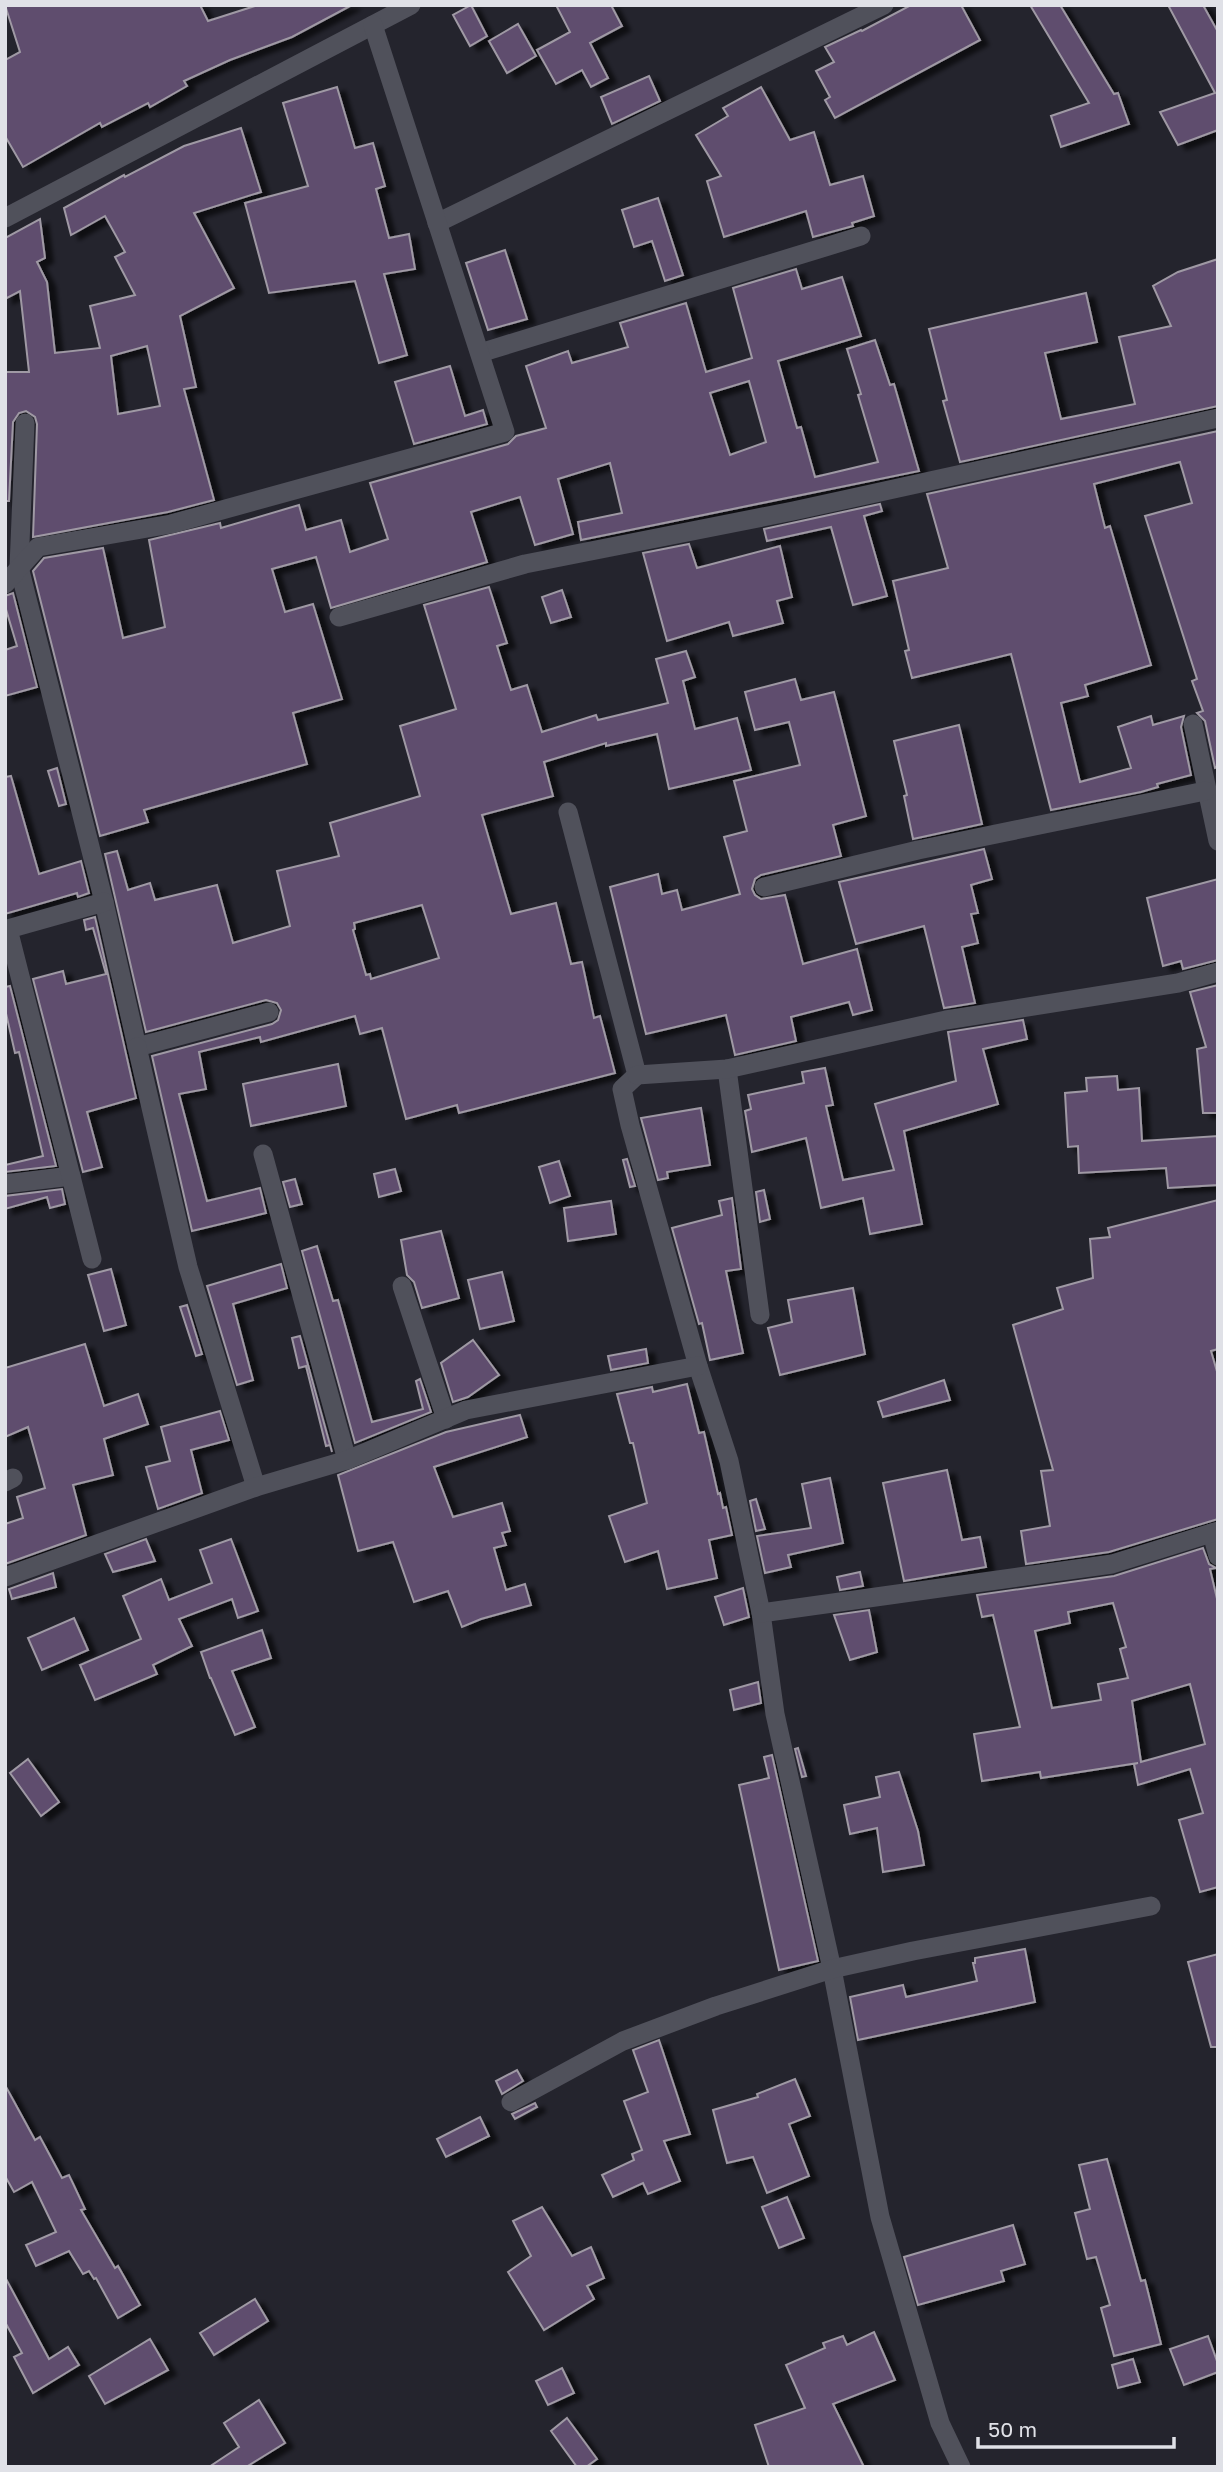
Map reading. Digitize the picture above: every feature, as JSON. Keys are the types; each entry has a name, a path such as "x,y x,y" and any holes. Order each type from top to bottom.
{"street":[{"path":"5,218 411,5"},
{"path":"437,223 884,5"},
{"path":"5,584 38,547 172,524 506,432 373,25"},
{"path":"480,353 861,236"},
{"path":"338,617 525,565 806,509 1218,418"},
{"path":"25,423 19,567 104,902 188,1267 257,1487"},
{"path":"1192,724 1218,841"},
{"path":"764,887 918,850 1205,791"},
{"path":"568,812 637,1075"},
{"path":"92,1259 8,929 104,902"},
{"path":"961,2467 940,2423 880,2217 832,1969 775,1714 761,1613 729,1461 698,1366 622,1089 637,1075 727,1069 946,1020 1178,983 1218,972"},
{"path":"137,1047 269,1012"},
{"path":"727,1069 760,1315"},
{"path":"263,1154 347,1460"},
{"path":"5,1184 72,1176"},
{"path":"402,1286 446,1419"},
{"path":"5,1577 257,1487 347,1460 466,1410 698,1366"},
{"path":"761,1613 1112,1564 1215,1532 1218,1556"},
{"path":"511,2102 623,2041 716,2006 832,1969 1151,1906"}],"building":[{"path":"5,5 200,5 208,21 258,5 352,5 292,37 184,81 187,86 150,107 148,103 102,127 100,123 23,167 5,136 5,60 20,52"},
{"path":"471,5 487,36 470,46 453,15"},
{"path":"556,5 611,5 622,26 590,43 608,78 591,87 582,70 556,84 537,50 570,32"},
{"path":"911,5 961,5 980,40 835,118 825,100 830,97 816,71 834,62 825,47"},
{"path":"1030,5 1060,5 1114,94 1118,93 1129,124 1061,147 1051,116 1089,103"},
{"path":"1168,5 1203,5 1218,32 1218,130 1178,145 1160,112 1215,93"},
{"path":"518,24 536,56 507,73 489,41"},
{"path":"649,76 660,101 612,124 601,97"},
{"path":"337,87 355,148 373,143 385,186 376,189 389,238 409,234 415,269 384,274 407,355 379,363 355,281 269,293 245,203 308,186 283,103"},
{"path":"761,87 790,140 814,132 830,185 863,176 874,216 852,223 853,226 813,237 806,211 724,237 707,181 721,176 696,135 728,116 723,108"},
{"path":"241,128 261,192 194,213 234,288 180,316 196,387 184,389 214,500 168,512 33,537 37,424 35,417 26,411 19,413 13,422 9,501 5,501 5,372 29,372 20,291 5,299 5,238 40,219 45,258 37,262 47,282 55,353 100,348 90,306 135,295 115,257 125,252 105,216 71,235 64,208 184,146","holes":["147,346 160,406 118,414 111,356"]},
{"path":"658,198 683,275 665,281 652,241 634,247 622,210"},
{"path":"505,250 527,319 488,330 466,263"},
{"path":"1218,259 1218,406 960,462 943,401 947,400 929,329 1086,293 1097,342 1045,353 1061,419 1135,404 1119,337 1171,326 1153,286 1178,272"},
{"path":"796,269 802,289 842,277 861,336 778,361 797,428 801,427 815,477 878,462 847,349 875,340 890,385 894,384 919,471 581,540 578,522 622,513 610,463 558,479 573,534 535,545 520,497 471,512 487,562 331,608 316,557 272,569 285,612 313,604 342,699 293,713 307,764 144,810 148,822 100,836 33,571 44,558 103,548 123,638 165,627 149,540 220,523 221,528 299,505 306,530 341,520 350,552 388,539 370,483 508,444 516,436 546,428 526,366 568,351 572,363 628,347 620,323 686,303 706,372 752,358 733,288","holes":["749,381 766,442 730,455 710,393"]},
{"path":"450,366 465,416 483,410 487,424 414,444 395,382"},
{"path":"1218,431 1218,767 1215,768 1205,721 1197,713 1203,711 1192,681 1197,679 1145,516 1192,503 1180,462 1094,484 1105,528 1110,526 1151,665 1085,685 1088,696 1061,703 1080,782 1131,768 1118,727 1151,716 1153,725 1184,716 1181,727 1191,775 1157,784 1158,787 1141,792 1051,810 1011,654 912,678 905,651 909,650 893,581 948,568 927,494"},
{"path":"880,504 882,511 864,516 887,596 853,605 831,527 767,541 764,529"},
{"path":"689,544 697,568 780,546 792,597 777,601 783,623 733,636 729,622 667,641 643,553"},
{"path":"489,587 507,643 497,646 511,690 527,685 542,732 596,715 598,720 668,703 656,659 686,651 695,677 683,681 695,729 737,718 751,770 669,789 657,734 606,746 606,743 544,762 553,796 482,815 511,914 556,903 571,964 582,962 594,1018 600,1016 615,1073 459,1113 457,1105 406,1119 382,1028 360,1034 355,1016 261,1042 260,1037 199,1052 206,1089 179,1094 207,1201 260,1188 266,1213 192,1231 152,1056 272,1024 278,1020 281,1010 277,1003 266,1000 146,1032 105,854 117,851 128,890 150,883 155,900 217,885 233,943 290,926 277,871 339,856 330,823 420,796 400,726 456,709 424,605","holes":["422,905 439,958 371,979 370,974 366,975 353,930 354,923"]},
{"path":"562,590 571,617 551,623 542,597"},
{"path":"13,593 37,687 5,696 5,650 17,646 5,606 5,596"},
{"path":"795,679 801,700 834,692 866,816 833,825 841,856 761,875 755,879 752,889 761,899 785,895 803,964 857,949 872,1010 853,1015 849,1002 791,1017 796,1041 735,1055 726,1015 646,1034 610,887 658,874 662,894 677,890 682,910 740,894 724,837 747,831 734,781 800,765 789,722 755,730 745,692"},
{"path":"959,725 982,824 913,839 904,796 907,795 894,741"},
{"path":"57,768 66,804 59,806 48,771"},
{"path":"11,776 39,874 81,861 89,893 78,897 77,893 5,914 5,777"},
{"path":"984,849 992,879 971,885 978,913 971,914 978,943 962,947 975,1003 944,1008 924,926 856,944 839,882"},
{"path":"1218,879 1218,960 1183,969 1181,961 1163,966 1147,898"},
{"path":"95,917 136,1098 87,1112 102,1167 83,1172 33,979 63,971 66,984 106,974 93,928 86,930 84,920"},
{"path":"1218,985 1218,1113 1203,1113 1197,1049 1206,1047 1190,992"},
{"path":"10,986 56,1166 5,1172 5,1165 43,1156 19,1052 15,1053 5,1009 5,987"},
{"path":"1023,1020 1027,1039 983,1049 998,1104 904,1131 922,1224 870,1234 863,1198 821,1208 806,1138 752,1152 745,1111 751,1109 748,1095 804,1083 802,1072 825,1068 833,1105 826,1106 843,1180 894,1170 875,1104 956,1081 948,1032"},
{"path":"338,1064 346,1106 251,1126 243,1084"},
{"path":"1117,1076 1118,1090 1139,1088 1142,1141 1218,1136 1218,1185 1168,1188 1166,1168 1079,1173 1078,1146 1068,1147 1065,1093 1087,1091 1086,1078"},
{"path":"701,1108 710,1165 667,1172 668,1178 658,1180 641,1118"},
{"path":"627,1159 635,1186 630,1187 623,1160"},
{"path":"559,1161 570,1196 550,1203 539,1167"},
{"path":"395,1169 401,1191 379,1197 374,1174"},
{"path":"295,1179 302,1204 290,1207 283,1182"},
{"path":"62,1189 65,1204 50,1208 47,1197 5,1209 5,1196"},
{"path":"764,1190 770,1219 760,1222 756,1192"},
{"path":"732,1198 741,1269 726,1271 743,1353 710,1360 702,1323 699,1324 672,1228 722,1215 719,1201"},
{"path":"1218,1200 1218,1349 1211,1351 1218,1375 1218,1519 1109,1552 1026,1564 1021,1531 1050,1526 1041,1471 1053,1470 1013,1325 1063,1309 1057,1288 1093,1278 1090,1239 1110,1237 1108,1228"},
{"path":"611,1201 616,1234 568,1241 564,1208"},
{"path":"441,1231 459,1298 422,1308 414,1282 407,1275 401,1240"},
{"path":"317,1246 333,1301 338,1300 372,1422 423,1409 416,1381 420,1379 431,1412 355,1443 302,1251"},
{"path":"281,1264 287,1288 233,1304 253,1380 237,1385 207,1286"},
{"path":"111,1269 126,1325 104,1331 88,1275"},
{"path":"502,1272 514,1321 480,1329 468,1280"},
{"path":"853,1288 865,1354 780,1375 768,1328 792,1322 788,1300"},
{"path":"187,1305 202,1354 196,1356 180,1307"},
{"path":"300,1336 332,1452 330,1445 326,1446 306,1366 299,1368 292,1338"},
{"path":"473,1340 499,1375 468,1397 453,1402 441,1363"},
{"path":"85,1344 104,1406 138,1394 148,1424 104,1439 113,1475 73,1485 86,1535 5,1564 5,1524 23,1518 17,1497 45,1488 28,1427 5,1437 5,1368"},
{"path":"646,1349 648,1363 611,1370 608,1356"},
{"path":"944,1380 950,1400 883,1417 878,1402"},
{"path":"687,1384 699,1433 704,1432 718,1494 720,1493 723,1508 726,1507 732,1535 709,1540 717,1578 667,1589 658,1551 625,1562 609,1516 647,1503 633,1443 630,1443 617,1394 652,1387 653,1392"},
{"path":"220,1411 229,1440 191,1450 202,1493 158,1509 146,1467 170,1461 161,1427"},
{"path":"520,1415 527,1437 434,1467 453,1517 502,1503 510,1531 502,1533 506,1545 494,1548 506,1590 525,1584 531,1605 462,1627 448,1591 414,1602 393,1542 358,1551 338,1475 446,1432"},
{"path":"947,1470 962,1540 980,1537 986,1567 904,1581 883,1483"},
{"path":"830,1478 843,1543 788,1555 791,1567 765,1573 757,1536 811,1528 802,1484"},
{"path":"756,1499 765,1529 756,1531 750,1501"},
{"path":"146,1539 155,1561 113,1572 105,1554"},
{"path":"231,1539 258,1611 238,1618 232,1599 179,1619 192,1646 153,1665 157,1674 95,1700 80,1665 141,1639 123,1596 161,1579 169,1600 212,1583 200,1550"},
{"path":"1203,1548 1209,1564 1216,1568 1210,1569 1218,1603 1218,1887 1200,1892 1179,1820 1203,1813 1190,1769 1138,1785 1134,1764 1138,1763 1041,1778 1040,1772 982,1781 974,1734 1020,1727 993,1615 982,1617 977,1595 1114,1576","holes":["1113,1603 1126,1647 1120,1649 1128,1678 1098,1684 1101,1700 1052,1708 1035,1631 1070,1623 1068,1612","1190,1684 1205,1744 1141,1762 1132,1701"]},
{"path":"860,1572 863,1586 840,1590 837,1577"},
{"path":"53,1573 56,1587 12,1599 9,1589"},
{"path":"743,1588 749,1617 724,1625 715,1597"},
{"path":"869,1610 877,1652 850,1660 834,1615"},
{"path":"74,1618 88,1650 42,1670 28,1638"},
{"path":"262,1630 271,1658 232,1671 255,1727 235,1735 201,1652"},
{"path":"758,1682 761,1703 734,1710 730,1690"},
{"path":"798,1748 806,1776 802,1777 795,1749"},
{"path":"772,1755 818,1961 779,1970 739,1785 769,1778 764,1757"},
{"path":"28,1759 59,1802 41,1816 10,1773"},
{"path":"899,1772 918,1831 924,1865 883,1872 877,1828 850,1834 844,1805 880,1797 876,1777"},
{"path":"1025,1949 1035,2002 858,2040 850,1997 903,1985 906,1997 977,1981 973,1963 975,1958"},
{"path":"1218,1954 1218,2047 1211,2047 1188,1962"},
{"path":"659,2040 690,2134 664,2141 680,2181 648,2194 643,2183 613,2197 602,2175 634,2160 632,2154 642,2150 624,2101 648,2092 633,2050"},
{"path":"517,2070 523,2081 502,2094 496,2081"},
{"path":"795,2079 810,2116 789,2124 809,2176 767,2193 753,2157 727,2163 713,2110 758,2097 757,2094"},
{"path":"5,2085 35,2140 40,2137 62,2178 69,2175 85,2209 81,2210 140,2305 118,2318 96,2278 94,2279 89,2271 83,2274 69,2251 36,2266 26,2245 56,2232 32,2182 14,2192 5,2176"},
{"path":"535,2103 537,2107 515,2119 512,2114"},
{"path":"480,2117 489,2136 446,2157 437,2139"},
{"path":"1107,2159 1141,2281 1145,2280 1161,2344 1114,2356 1101,2308 1110,2305 1096,2257 1087,2259 1075,2213 1090,2209 1079,2165"},
{"path":"787,2197 804,2238 779,2248 762,2207"},
{"path":"542,2207 572,2256 591,2247 604,2278 587,2286 594,2299 544,2330 508,2272 531,2256 513,2221"},
{"path":"1013,2225 1025,2264 1001,2271 1004,2281 918,2305 904,2257"},
{"path":"5,2277 49,2359 68,2347 79,2365 33,2393 14,2357 22,2353 5,2322"},
{"path":"255,2299 268,2321 214,2355 200,2333"},
{"path":"874,2332 895,2380 833,2404 864,2467 769,2467 755,2425 805,2408 786,2365 825,2348 823,2343 843,2336 847,2345"},
{"path":"1208,2336 1218,2364 1218,2372 1184,2385 1170,2349"},
{"path":"150,2339 168,2370 105,2404 89,2376"},
{"path":"1133,2359 1140,2382 1118,2388 1112,2365"},
{"path":"562,2368 574,2393 548,2405 536,2381"},
{"path":"259,2400 285,2443 246,2467 209,2467 239,2447 224,2423"},
{"path":"567,2418 597,2459 586,2467 577,2467 551,2431"}]}
